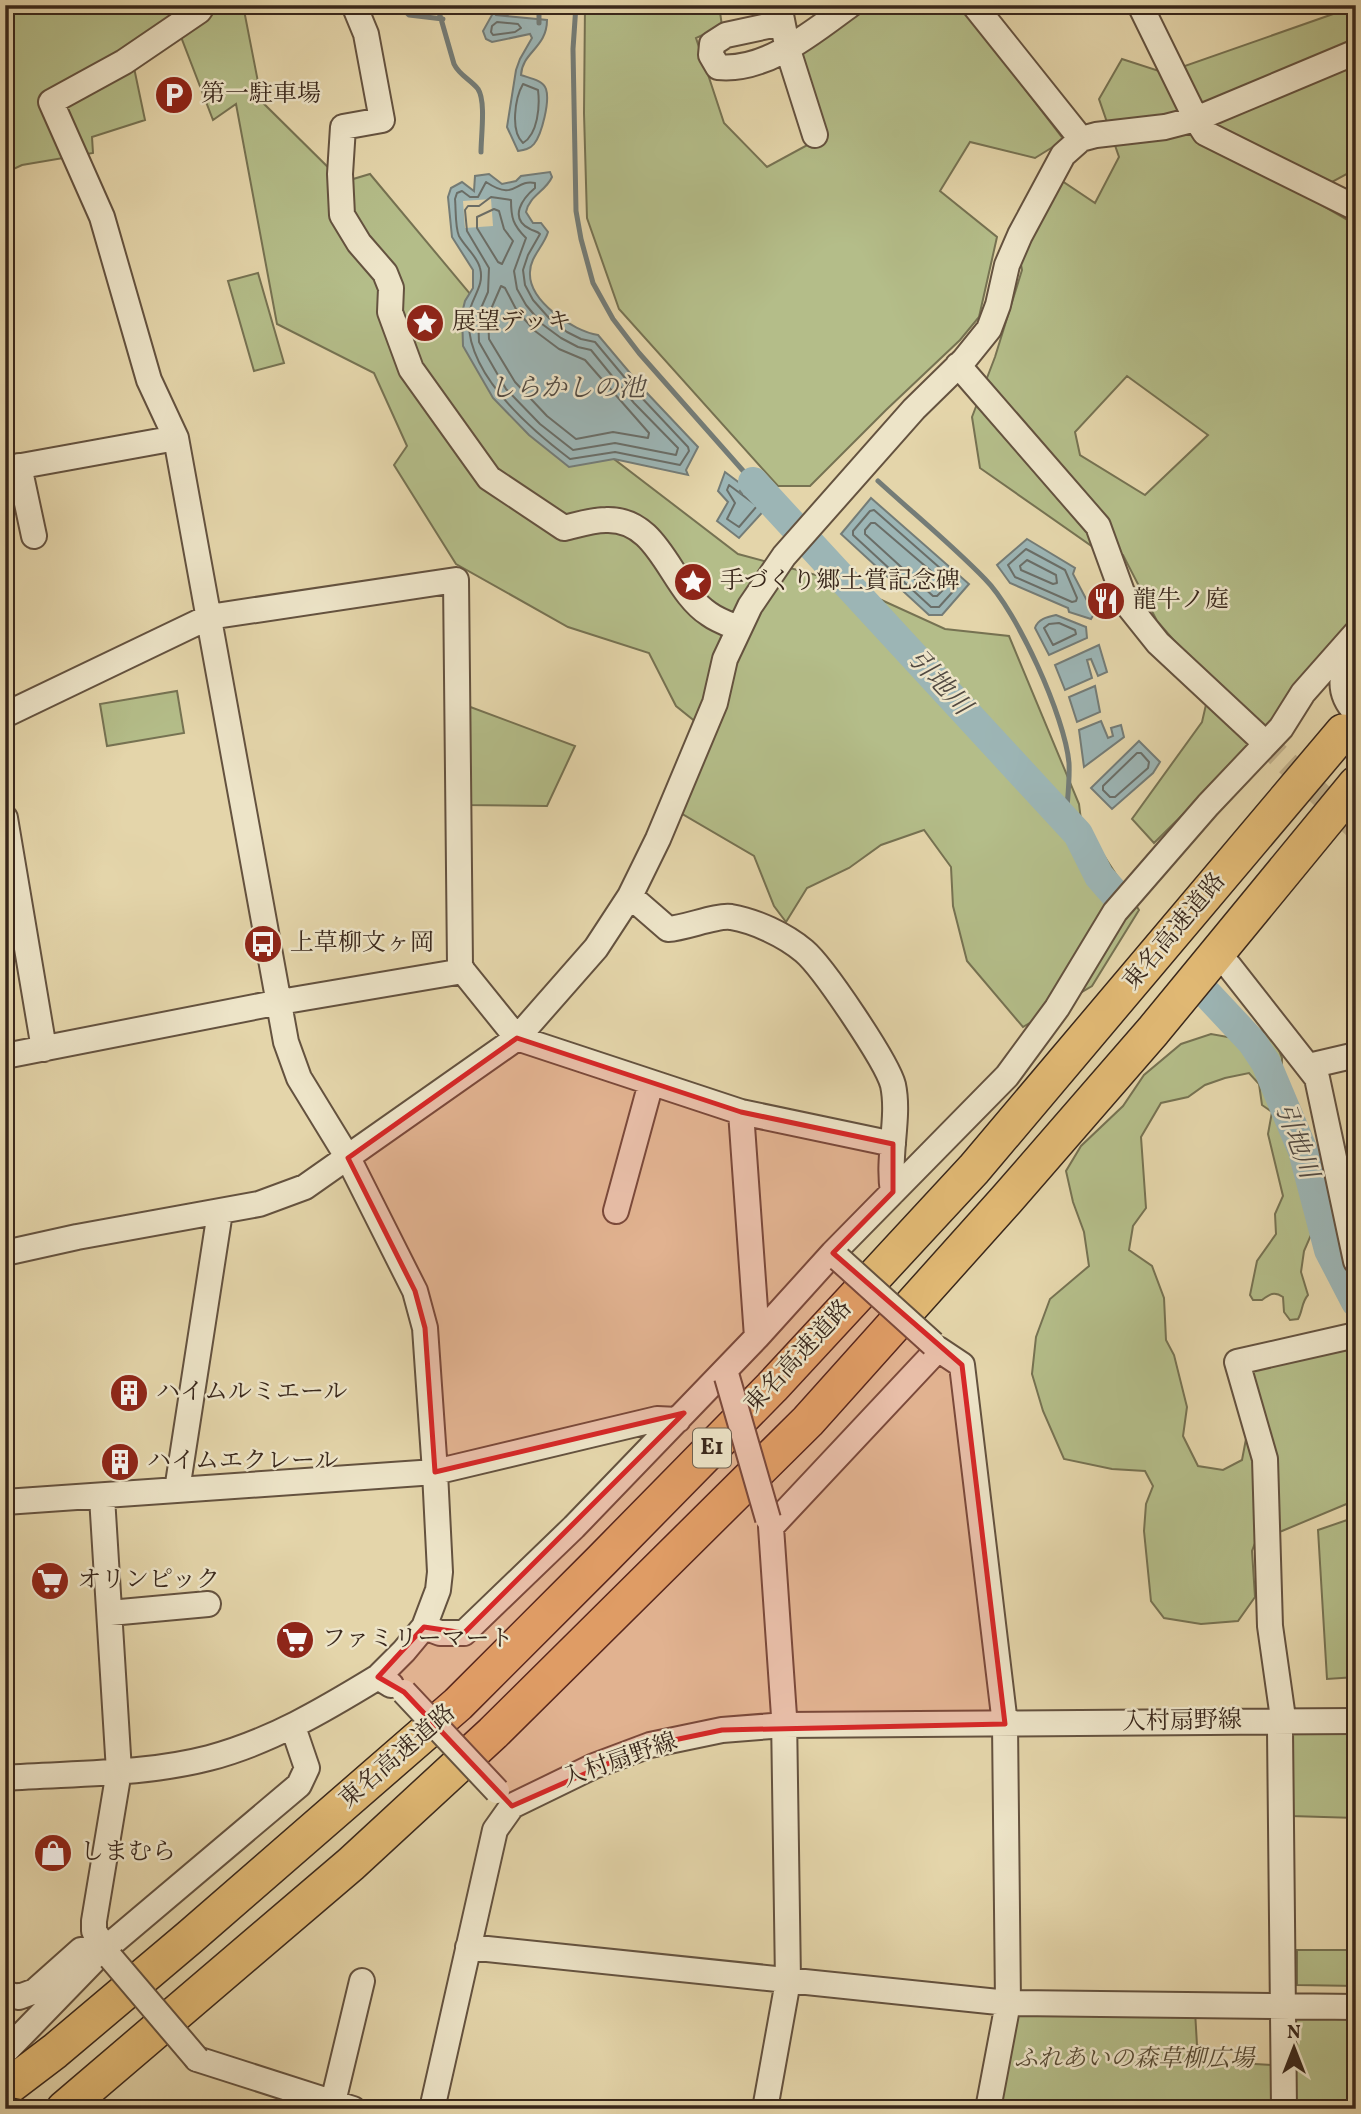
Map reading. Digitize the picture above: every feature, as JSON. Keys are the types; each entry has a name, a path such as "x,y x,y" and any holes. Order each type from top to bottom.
{"highway":[{"name":"東名高速道路","path":"5,2089 55,2051 200,1929 449,1712 601,1561 772,1387 974,1169 1350,722"},
{"name":"東名高速道路","path":"64,2109 341,1873 483,1742 808,1420 1007,1199 1153,1031 1356,784"}],"street":[{"path":"5,1778 177,1765 209,1758 293,1727 377,1677 424,1627 438,1590 440,1572 425,1328 415,1291 348,1158 291,1062 176,438 149,380 102,217 51,102 124,62 199,11 203,5"},
{"path":"354,5 366,34 382,120 343,127 340,174 342,215 359,243 385,273 391,288 390,312 411,369 489,478 564,528 606,520 623,522 647,536 667,559 674,576 708,614 738,628"},
{"path":"815,135 788,50 780,14 726,35 712,44 711,55 718,67 735,69 788,50 850,5"},
{"path":"974,5 1081,139"},
{"path":"1140,5 1205,133 1356,208"},
{"path":"5,1252 220,1212 282,1197 305,1187 348,1158 517,1038 596,948 630,896 658,839 715,703 725,659 738,628 765,581 792,546 989,329 998,305 1007,265 1063,155 1081,139 1165,127 1196,119 1356,52"},
{"path":"958,365 1098,526 1126,603 1157,643 1261,739"},
{"path":"34,536 16,506 12,468 176,438"},
{"path":"5,715 209,617 456,580 460,965 463,971 517,1038 741,1112 893,1144"},
{"path":"424,1627 440,1633 464,1633 574,1527 726,1373 893,1192 1007,1076 1056,1008 1115,912 1208,805 1281,728 1303,693 1356,633"},
{"path":"1350,722 1342,677 1356,651"},
{"path":"5,818 44,1049"},
{"path":"630,896 668,929 728,917 746,921 782,936 804,951 820,969 882,1060 892,1084 893,1144 890,1172 893,1192"},
{"path":"1228,966 1317,1078 1356,1262"},
{"path":"5,1056 280,1002 463,971"},
{"path":"1309,1066 1356,1055"},
{"path":"616,1211 651,1083"},
{"path":"741,1112 757,1337"},
{"path":"177,1490 220,1212"},
{"path":"836,1256 936,1346 962,1365 1005,1724 1008,2003 988,2109"},
{"path":"1284,2109 1282,1712 1269,1626 1265,1460 1237,1362 1352,1335"},
{"path":"769,1523 936,1346"},
{"path":"726,1373 769,1523 785,1725 788,1981 765,2109"},
{"path":"5,1502 435,1472 657,1419 678,1420"},
{"path":"102,1497 119,1770 93,1921 94,1931 108,1953 197,2059 343,2105 364,2009 362,1981"},
{"path":"110,1613 208,1605"},
{"path":"377,1677 404,1692 504,1799 432,2109"},
{"name":"入村扇野線","path":"504,1799 650,1745 722,1730 785,1725 1356,1721"},
{"path":"5,2052 108,1953 299,1785 307,1768 293,1727"},
{"path":"468,1947 1008,2003 1356,2007"},
{"path":"5,1994 19,1997 35,1991 81,1950 108,1953"}],"highlighted area":[{"path":"517,1038 741,1112 893,1144 893,1192 833,1253 962,1365 1005,1724 722,1730 650,1745 512,1806 404,1692 378,1677 424,1627 464,1633 684,1413 435,1472 425,1328 415,1291 348,1158"}],"green space":[{"path":"5,5 243,5 259,87 252,92 343,182 370,174 597,446 738,554 842,582 945,629 1009,636 1079,804 1081,820 1139,910 1092,986 1023,1027 967,961 953,906 951,867 924,830 881,845 849,868 807,888 786,922 774,906 754,856 679,812 712,735 676,706 649,653 568,627 456,564 394,465 407,446 374,373 277,324 236,104 213,120 181,37 133,63 145,120 92,137 93,153 22,165 5,173"},
{"path":"585,5 719,5 722,26 696,38 724,123 767,167 824,136 794,57 861,5 958,5 1064,140 1035,158 970,142 940,191 997,237 979,317 960,340 810,486 778,486 619,309 587,218"},
{"path":"1356,6 1356,169 1306,196 1356,225 1356,621 1230,768 1154,843 1132,819 1202,722 1211,683 1157,621 1123,555 1093,547 980,468 972,417 995,357 1022,270 1019,254 1059,179 1095,203 1119,157 1099,99 1122,59 1165,73","holes":["1127,376 1208,435 1145,495 1080,455 1075,432"]},
{"path":"258,273 284,363 254,371 228,281"},
{"path":"177,691 184,733 107,746 100,704"},
{"path":"465,705 575,746 547,806 465,805"},
{"path":"1253,1028 1273,1035 1282,1058 1281,1107 1286,1115 1297,1154 1298,1177 1315,1214 1301,1272 1308,1295 1298,1319 1290,1320 1284,1312 1283,1297 1280,1295 1272,1294 1262,1300 1253,1300 1250,1295 1257,1261 1276,1234 1275,1214 1283,1196 1268,1134 1272,1112 1262,1105 1259,1084 1249,1073 1205,1085 1188,1097 1161,1103 1141,1137 1146,1208 1133,1226 1129,1250 1152,1266 1164,1298 1166,1340 1174,1355 1187,1407 1183,1436 1198,1466 1223,1470 1242,1460 1253,1402 1248,1378 1258,1364 1347,1345 1356,1351 1356,1500 1282,1531 1257,1538 1252,1551 1255,1597 1238,1621 1201,1624 1164,1618 1151,1601 1144,1531 1146,1504 1153,1486 1145,1471 1112,1469 1064,1459 1043,1411 1032,1374 1036,1337 1050,1299 1089,1266 1084,1232 1066,1171 1081,1146 1123,1106 1144,1075 1181,1044 1211,1034 1233,1038"},
{"path":"1356,1517 1356,1677 1327,1679 1318,1530"},
{"path":"1289,1734 1356,1734 1356,1818 1291,1816"},
{"path":"1297,1950 1356,1950 1356,1986 1297,1985"},
{"name":"ふれあいの森草柳広場","path":"1013,2011 1195,2011 1197,2045 1204,2047 1204,2061 1272,2065 1274,2109 995,2109"},
{"path":"1301,2011 1356,2012 1356,2109 1291,2109 1289,2021"}],"water":[{"path":"489,5 493,5 496,15 547,20 543,37 525,61 521,75 542,83 547,94 546,109 534,144 518,151 507,127 516,70 532,38 530,34 492,42 486,39 483,31 492,15"},
{"name":"しらかしの池","path":"550,172 552,177 549,182 530,202 526,212 533,223 541,223 548,232 532,261 531,283 536,294 565,321 598,335 646,392 698,447 686,470 688,475 614,459 569,467 529,435 493,398 463,346 462,313 473,288 473,270 452,237 448,197 451,188 462,182 474,191 475,176 489,174 502,184 516,181 521,176"},
{"path":"725,472 769,505 739,538 717,521 728,502 718,491"},
{"path":"871,498 969,584 942,615 929,615 841,534"},
{"path":"1027,539 1075,568 1073,574 1094,614 1091,619 1069,612 1068,608 1010,583 997,565"},
{"path":"1056,615 1086,627 1087,638 1049,655 1035,628 1041,620"},
{"path":"1099,645 1107,672 1098,676 1091,659 1087,660 1092,678 1065,690 1055,665"},
{"path":"1095,686 1100,712 1077,722 1069,697"},
{"path":"1101,721 1108,738 1113,736 1111,728 1121,725 1124,737 1084,767 1079,730"},
{"path":"1139,741 1160,762 1153,773 1112,809 1091,788"}],"pier":[{"path":"491,199 493,226 465,228 463,201"}],"waterway":[{"path":"399,5 409,15 443,19"},
{"path":"437,5 454,64 480,94 481,152"},
{"name":"引地川","path":"539,5 539,23"},
{"path":"576,5 573,49 576,211 593,283 613,319 639,353 753,482 741,492"},
{"path":"878,481 985,579 998,594 1025,639 1049,693 1066,743 1069,763 1066,822"},
{"name":"引地川","path":"753,482 1078,834 1099,876 1114,893"},
{"name":"引地川","path":"1208,995 1252,1042 1266,1063 1303,1151 1329,1250 1356,1302"}],"tunnel":[{"path":"1261,739 1356,828"}],"railway":[{"path":"5,2100 51,2109"}],"place":[{"name":"第一駐車場","path":"174,95"},
{"name":"展望デッキ","path":"425,323"},
{"name":"手づくり郷土賞記念碑","path":"693,582"},
{"name":"龍牛ノ庭","path":"1106,601"},
{"name":"上草柳文ヶ岡","path":"263,944"},
{"name":"ハイムルミエール","path":"129,1393"},
{"name":"ハイムエクレール","path":"120,1462"},
{"name":"オリンピック","path":"50,1581"},
{"name":"ファミリーマート","path":"295,1640"},
{"name":"しまむら","path":"53,1853"}]}
